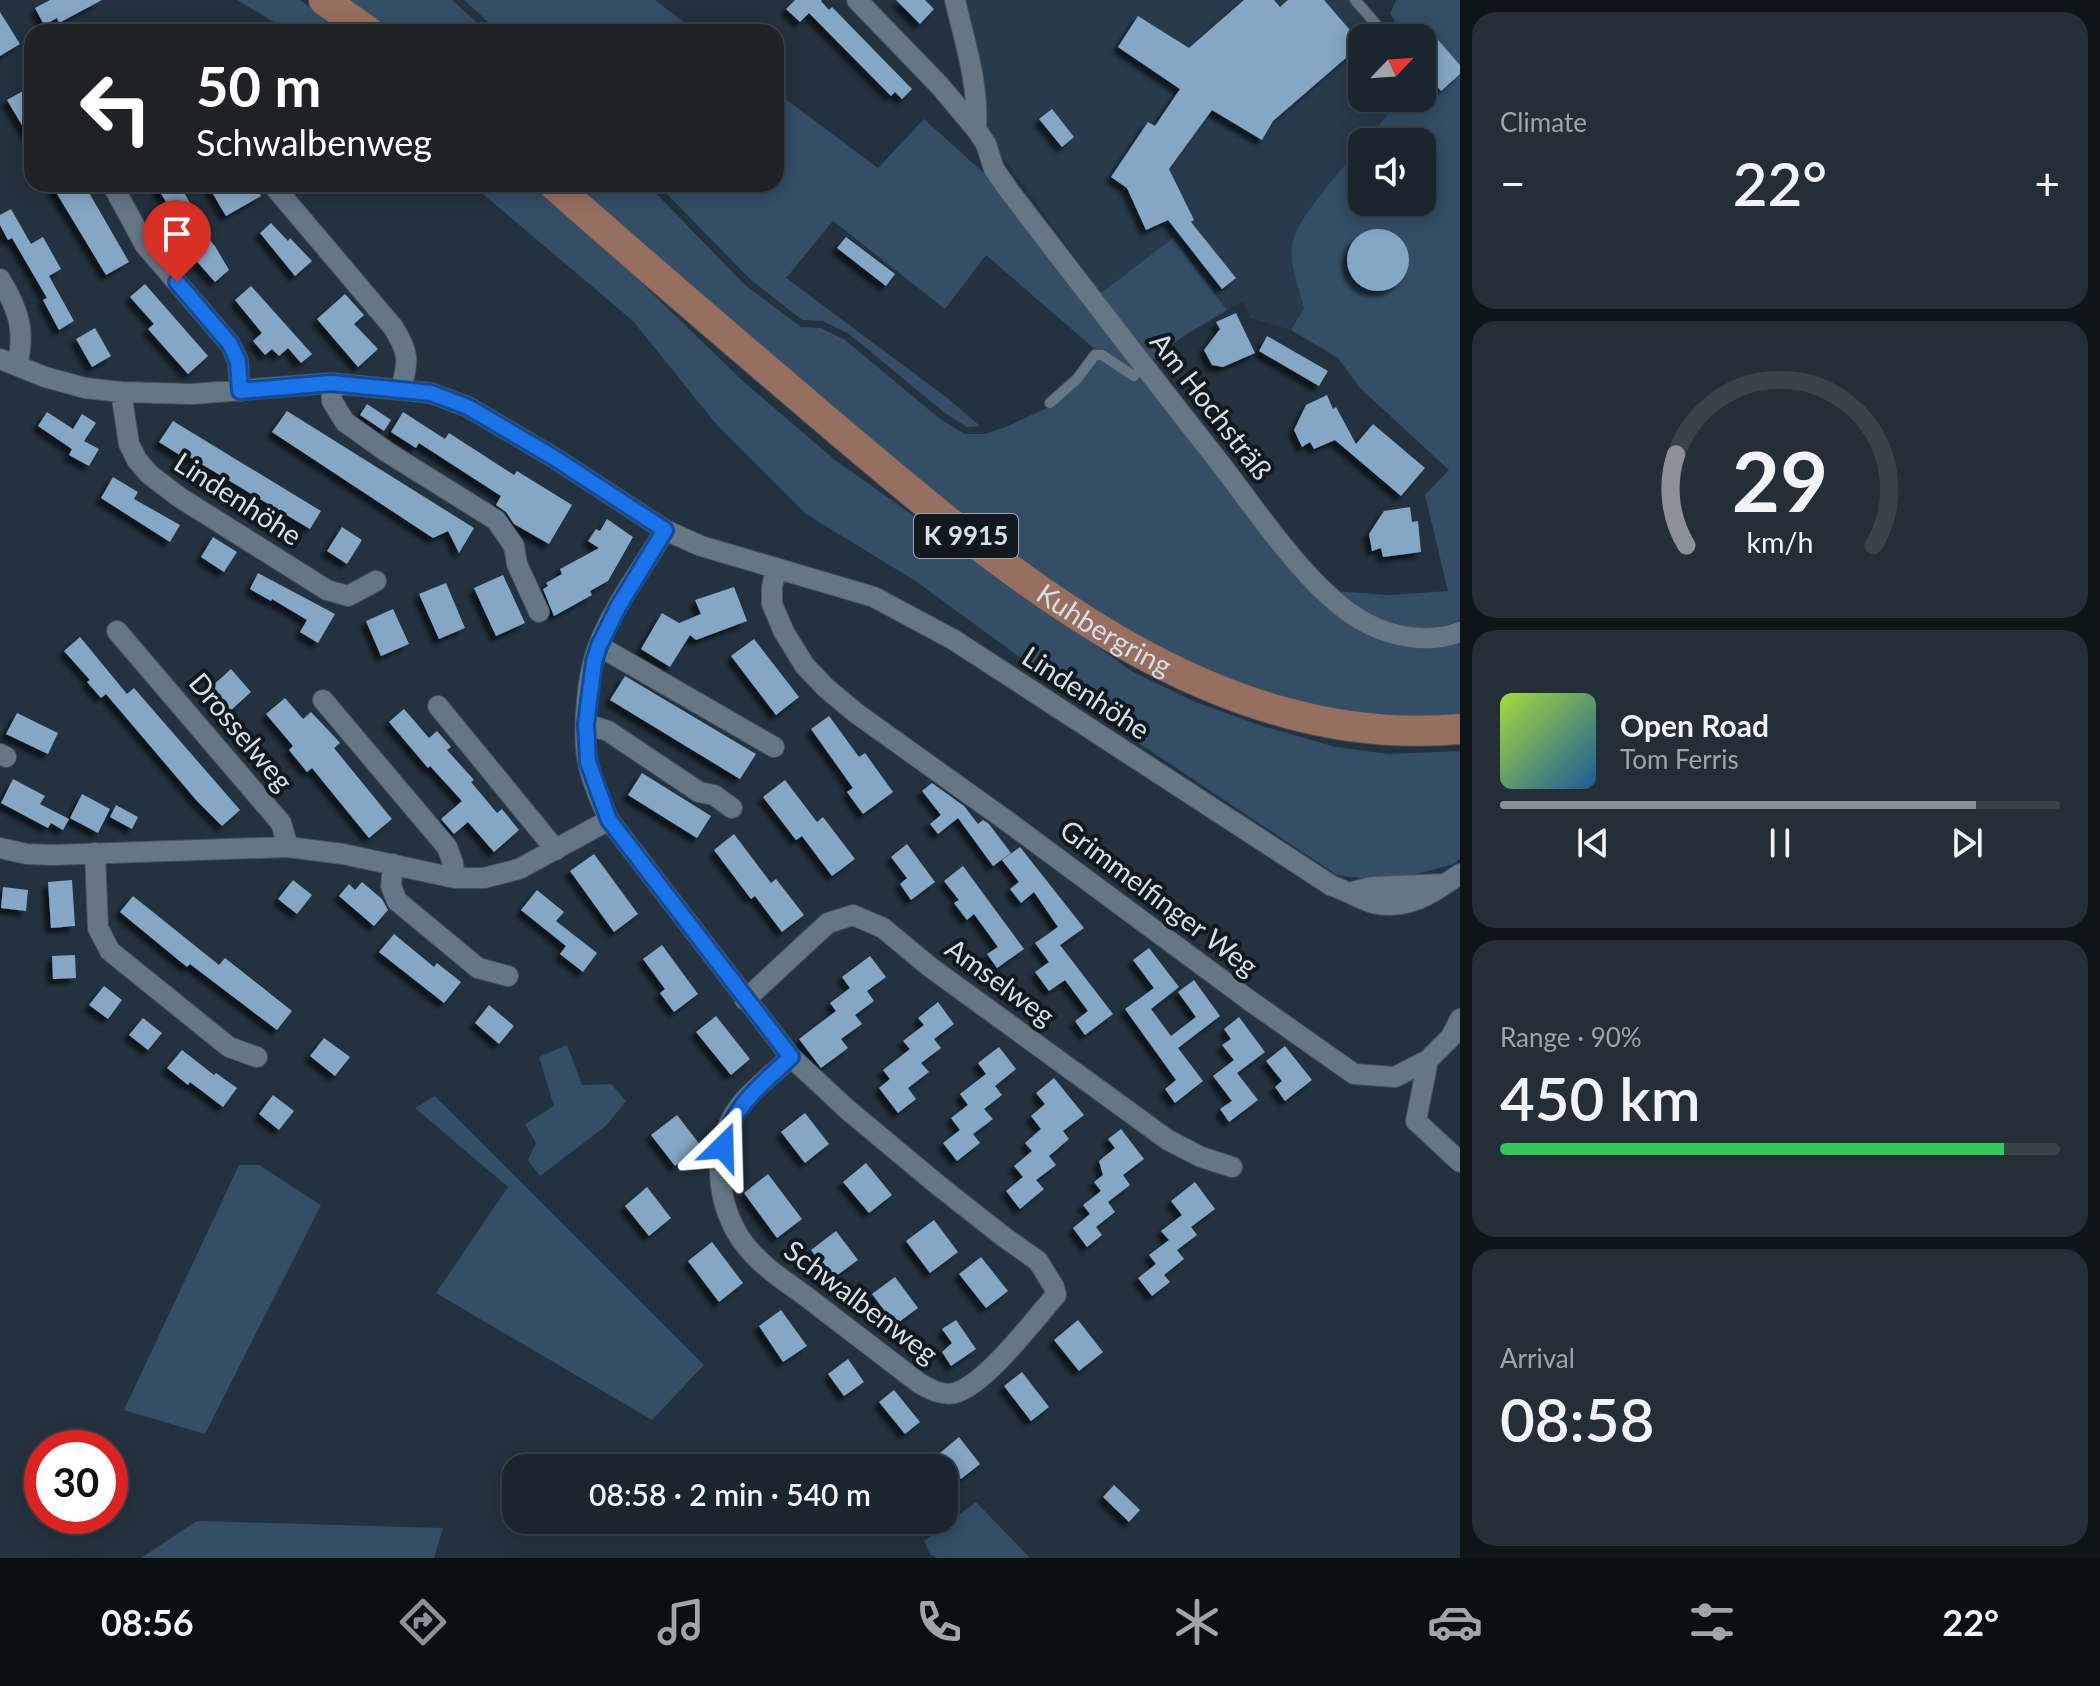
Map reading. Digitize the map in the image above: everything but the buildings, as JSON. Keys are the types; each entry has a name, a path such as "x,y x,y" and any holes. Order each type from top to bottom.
{"main road":[{"path":"324,0 358,24"},
{"name":"Kuhbergring","path":"561,192 687,311 740,355 1014,575 1120,643 1192,678 1259,704 1335,724 1397,729 1460,729"}],"street":[{"name":"Am Hochsträß","path":"857,0 940,86 976,129 986,144 994,169 1010,192 1143,367 1321,587 1365,622 1391,633 1418,638 1460,632"},
{"name":"Am Hochsträß","path":"955,0 978,103 976,129"},
{"path":"116,192 145,245 230,344 238,361 240,391"},
{"path":"279,192 405,345 408,365 401,388"},
{"name":"Lindenhöhe","path":"0,279 19,317 23,342 8,362 85,388 121,392 192,394 331,383 431,393 468,407 553,457 665,530 701,546 847,587 911,615 1332,886 1353,892 1371,902 1412,903 1454,883"},
{"path":"331,383 332,401 345,422 496,520 514,546 517,564 539,612"},
{"name":"Lindenhöhe","path":"121,392 129,444 137,460 149,474 179,497 327,590 348,596 376,581"},
{"name":"Schwalbenweg","path":"665,530 618,607 599,646 586,724 588,762 609,820 791,1057 848,1110 938,1185 1038,1261 1054,1287 1056,1295 1009,1350 974,1382 955,1393 937,1393 919,1383 785,1281 745,1245 731,1221 722,1192 720,1162 726,1131 741,1104 791,1057"},
{"name":"Grimmelfinger Weg","path":"776,569 772,604 784,632 805,666 826,688 856,713 1354,1074 1395,1077 1428,1060 1451,1037 1460,1019"},
{"name":"Drosselweg","path":"117,631 149,651 281,823 288,847"},
{"path":"599,646 774,747"},
{"path":"323,700 348,718 447,847 455,878"},
{"path":"449,708 556,850"},
{"path":"586,724 608,731 699,792 714,795 732,808"},
{"path":"0,848 27,854 288,847 343,854 455,878 484,878 505,875 609,820"},
{"path":"95,853 98,928 110,951 229,1047 257,1057"},
{"path":"393,864 391,886 397,901 478,968 508,976"},
{"name":"Amselweg","path":"745,1000 828,923 853,915 883,928 930,967 1168,1140 1201,1157 1232,1167"},
{"path":"1428,1060 1416,1121 1460,1162"}],"lane":[{"path":"1355,0 1376,24"},
{"path":"1050,403 1077,379 1095,355 1102,355 1134,376 1143,367"},
{"path":"921,501 958,513"},
{"path":"989,538 999,546 1014,575"}],"shaded area":[{"path":"237,0 300,0 335,24 278,24"},
{"path":"339,0 452,0 479,24 372,24"},
{"path":"464,0 655,0 686,24 490,24"},
{"path":"963,0 1353,0 1375,24 1348,24 1348,112 1390,112 1377,128 1348,128 1348,164 1308,214 1294,270 1304,308 1291,330 1250,318 1243,301 1227,310 1173,238 1101,293 983,129"},
{"path":"1396,0 1460,0 1460,620 1424,629 1394,625 1379,619 1335,591 1389,595 1448,591 1425,495 1449,470 1360,388 1338,358 1291,330 1304,308 1292,258 1293,241 1304,219 1348,162 1348,216 1436,216 1436,128 1377,128 1390,112 1436,112 1436,24 1391,24 1395,21 1390,14"},
{"path":"784,98 878,168 924,119 985,174 1137,369 1133,373 1097,351 986,255 945,309 833,221 786,278 946,397 980,426 967,427 945,413 849,334 823,321 802,320 750,279 665,192 784,192"},
{"path":"480,192 540,192 630,272 745,383 835,460 1133,672 1198,703 1262,726 1336,747 1389,754 1460,751 1460,858 1456,863 1397,877 1337,875 1122,732 917,582 806,514 716,424 633,321"},
{"path":"574,192 655,192 745,285 801,327 821,328 845,340 940,419 965,434 985,434 1051,406 1096,359 1101,359 1134,381 1139,376 1318,596 1316,599 1368,633 1399,639 1460,639 1460,720 1352,711 1298,702 1246,688 1188,664 1132,636 1026,569 927,492"},
{"path":"1173,238 1227,310 1182,337 1150,362 1101,293"},
{"path":"567,1045 582,1085 611,1084 626,1101 606,1126 540,1176 528,1160 536,1143 525,1124 554,1106 539,1057"},
{"path":"435,1096 704,1365 652,1420 436,1293 508,1187 415,1108"},
{"path":"239,1165 259,1165 321,1205 205,1434 124,1410"},
{"path":"976,1502 1030,1558 936,1558 930,1554 924,1541 933,1534 958,1534 958,1516"},
{"path":"197,1521 443,1528 434,1558 141,1558"}],"route":[{"path":"177,282 230,344 238,361 240,391 331,383 431,393 468,407 553,457 665,530 618,607 599,646 586,724 588,762 609,820 791,1057 741,1104 726,1131 723,1147"}]}
